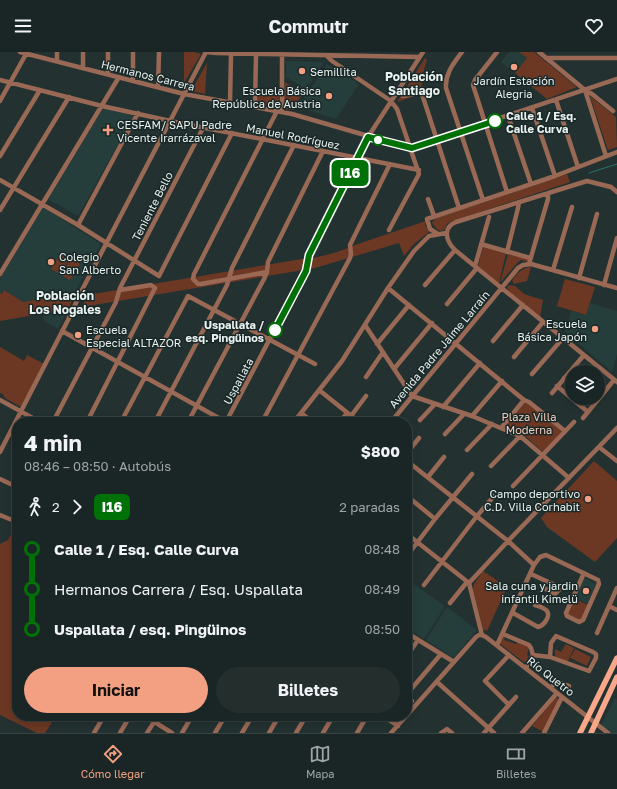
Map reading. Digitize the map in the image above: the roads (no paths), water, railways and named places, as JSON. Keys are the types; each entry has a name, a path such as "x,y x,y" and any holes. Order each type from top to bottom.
{"main road":[{"path":"580,733 617,658"},
{"path":"591,733 617,678"}],"street":[{"name":"Hermanos Carrera","path":"20,52 30,53 184,94 279,112 410,148"},
{"path":"57,52 57,61"},
{"path":"83,52 83,68"},
{"path":"108,52 108,74"},
{"path":"133,52 133,81"},
{"path":"158,52 158,87"},
{"path":"19,417 106,243 206,52 282,55 316,54 327,56 342,54 368,54 419,57"},
{"name":"Uspallata","path":"229,417 304,274 309,255 368,137 423,52"},
{"path":"462,52 452,66 446,82 447,92 483,200"},
{"path":"497,52 473,83 507,192"},
{"path":"539,52 613,111"},
{"path":"598,52 598,58"},
{"path":"0,101 30,53"},
{"path":"546,58 548,53"},
{"path":"230,102 231,54"},
{"path":"255,107 256,54"},
{"path":"267,272 201,284 198,284 193,278 197,267 263,139 279,112 282,55"},
{"path":"327,56 391,101 397,109 418,170 419,177 389,230"},
{"path":"546,58 617,58"},
{"path":"0,274 119,77"},
{"path":"410,148 486,124 617,79"},
{"name":"Manuel Rodríguez","path":"0,80 102,106 203,128 418,170"},
{"path":"0,156 40,90"},
{"path":"585,90 606,156"},
{"path":"403,96 418,93 422,94 459,208"},
{"path":"0,210 69,97"},
{"path":"556,100 578,167"},
{"path":"532,108 555,176"},
{"path":"78,225 138,113"},
{"path":"508,116 531,184"},
{"name":"Teniente Bello","path":"56,417 116,302 134,260 203,128"},
{"path":"0,180 43,204 160,276 232,133"},
{"path":"158,417 230,278 232,268 294,145"},
{"path":"191,417 267,272 268,262 323,151"},
{"path":"440,234 430,229 427,219 555,176 617,152"},
{"path":"265,417 350,258 350,245 390,164"},
{"path":"605,393 616,381 455,250 448,242 446,233 448,228 453,223 585,181 592,181 612,187 617,192"},
{"path":"548,193 548,200 529,264 617,288"},
{"path":"428,199 434,216"},
{"path":"507,252 519,202"},
{"path":"554,270 572,207"},
{"path":"579,278 597,214"},
{"path":"447,304 476,267 489,217"},
{"path":"298,417 342,361 388,288 420,244 429,236 446,233"},
{"path":"604,285 617,238"},
{"path":"481,244 530,258"},
{"path":"425,285 455,250"},
{"name":"Avenida Padre Jaime Larraín","path":"395,417 518,268 523,264 529,264"},
{"path":"90,417 155,288 151,285 120,290"},
{"path":"388,288 524,400 529,402 565,431"},
{"path":"124,417 188,296 315,364"},
{"path":"377,344 409,305"},
{"path":"493,340 523,305"},
{"path":"514,356 543,322"},
{"path":"394,370 432,324"},
{"path":"365,325 412,396 472,416 520,436 569,478"},
{"path":"62,331 217,417"},
{"path":"532,374 563,338"},
{"path":"366,377 383,352"},
{"path":"552,393 584,355"},
{"path":"443,407 480,363"},
{"path":"472,416 502,381"},
{"path":"557,386 588,412"},
{"path":"319,390 353,417"},
{"path":"346,417 366,396"},
{"path":"0,400 32,417"},
{"path":"501,428 524,400"},
{"path":"420,420 435,404"},
{"path":"583,418 593,405"},
{"path":"301,413 306,417"},
{"path":"445,434 464,414"},
{"path":"513,486 574,422"},
{"path":"467,450 492,424"},
{"path":"450,603 617,428"},
{"path":"0,452 12,430"},
{"path":"491,466 520,436"},
{"path":"412,447 419,438"},
{"path":"599,447 617,461"},
{"path":"428,477 444,457"},
{"path":"412,464 508,541 534,565"},
{"path":"412,550 472,474"},
{"path":"0,479 12,484"},
{"path":"424,585 441,561 494,496"},
{"path":"412,500 435,519"},
{"path":"0,515 12,520"},
{"path":"412,538 468,583 482,635 476,637 412,710"},
{"path":"497,645 534,565 542,555 546,555 584,573 598,580 600,584 583,620 580,622 567,616 566,613 584,573"},
{"path":"531,574 557,586 559,590 556,594 542,588"},
{"path":"597,633 617,588"},
{"path":"513,613 538,627 541,626 543,625 548,611 535,605"},
{"path":"609,606 617,610"},
{"path":"503,634 529,645 533,655 526,668"},
{"name":"Río Quetro","path":"482,635 497,645 608,733"},
{"path":"412,636 454,662"},
{"path":"533,655 550,657 589,672 596,658 596,654 556,636 551,643 550,657"},
{"path":"412,649 418,640"},
{"path":"412,688 441,654"},
{"path":"509,655 485,681 509,704"},
{"path":"551,688 556,681 568,686"},
{"path":"437,682 494,733"},
{"path":"522,733 557,693"},
{"path":"544,733 562,696"},
{"path":"484,733 516,697"},
{"path":"94,733 101,721"},
{"path":"120,733 127,721"},
{"path":"182,733 189,721"},
{"path":"215,733 222,721"},
{"path":"242,733 249,721"},
{"path":"268,733 276,721"},
{"path":"296,733 303,721"},
{"path":"323,733 330,721"},
{"path":"357,733 364,721"},
{"path":"389,721 397,727 401,733"},
{"path":"391,733 402,721"},
{"path":"147,733 154,722 172,733"},
{"path":"441,733 447,729 452,733"}],"waterway":[{"path":"589,173 617,164"}],"place":[{"name":"Jardín Estación Alegria","path":"514,67"},
{"name":"Semillita","path":"302,71"},
{"name":"Escuela Básica República de Austria","path":"329,96"},
{"name":"Calle 1 / Esq. Calle Curva","path":"495,121"},
{"name":"CESFAM/ SAPU Padre Vicente Irarrázaval","path":"108,130"},
{"name":"Colegio San Alberto","path":"51,262"},
{"name":"Escuela Básica Japón","path":"595,329"},
{"name":"Uspallata / esq. Pingüinos","path":"275,330"},
{"name":"Escuela Especial ALTAZOR","path":"78,335"},
{"name":"Campo deportivo C.D. Villa Corhabit","path":"588,499"},
{"name":"Sala cuna y jardin infantil Kimelü","path":"586,591"}],"district":[{"name":"Población Santiago","path":"414,83"},
{"name":"Población Los Nogales","path":"65,302"}],"park label":[{"name":"Plaza Villa Moderna","path":"529,422"}]}
